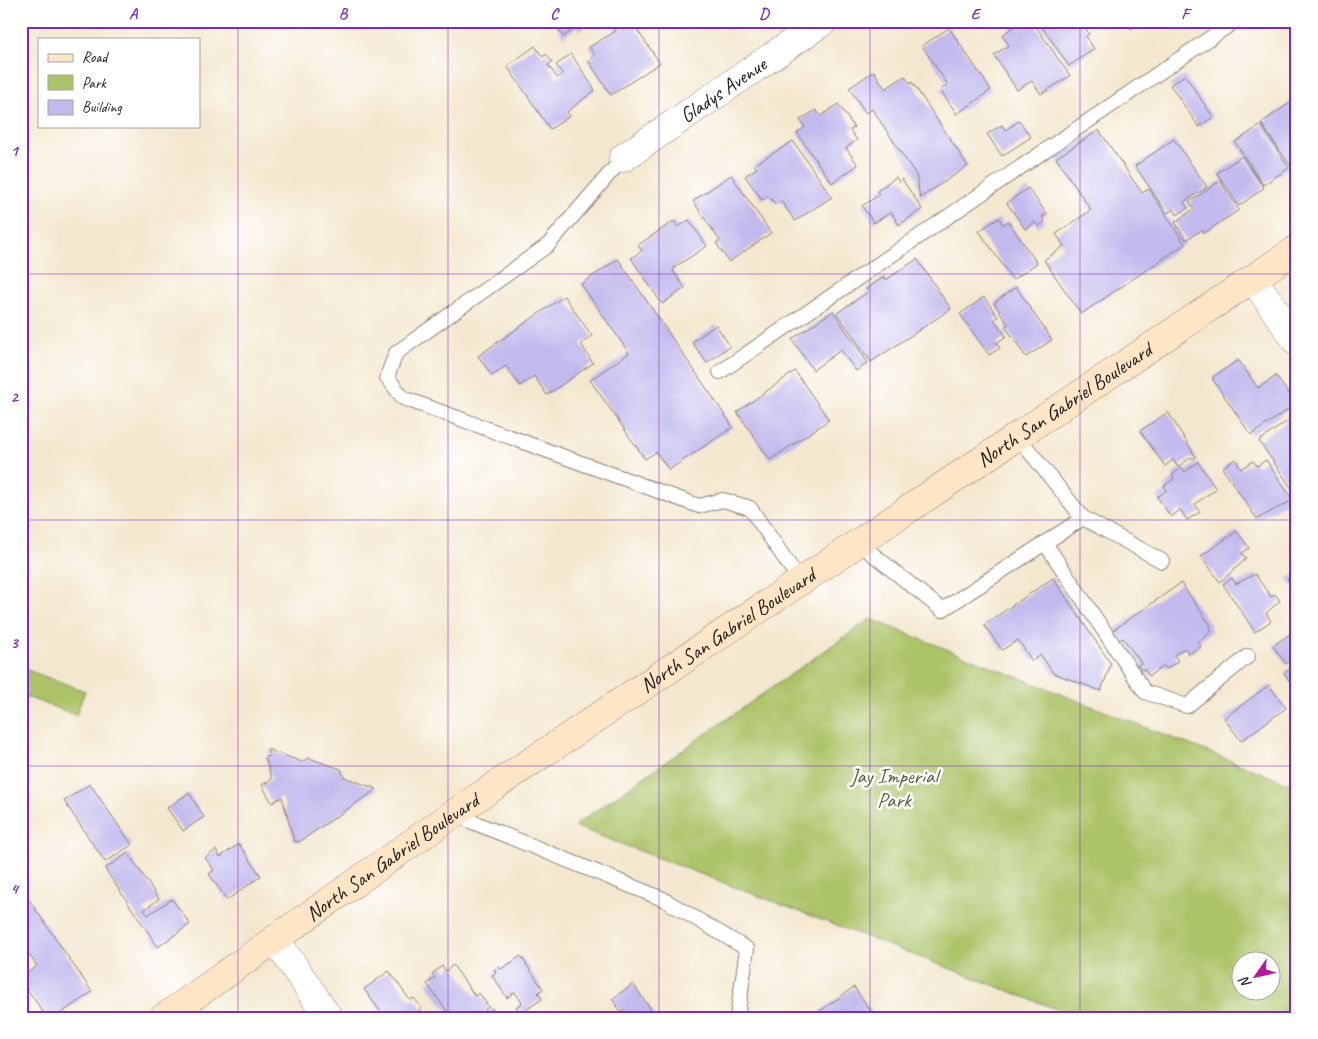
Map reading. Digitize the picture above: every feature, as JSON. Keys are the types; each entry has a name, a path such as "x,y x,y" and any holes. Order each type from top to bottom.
{"main road":[{"name":"North San Gabriel Boulevard","path":"163,1018 453,814 1254,280 1297,249"}],"street":[{"name":"Gladys Avenue","path":"623,158 824,21"},
{"path":"1254,280 1297,342"},
{"path":"276,939 329,1018"}],"lane":[{"path":"720,372 1234,21"},
{"path":"623,158 548,245 396,353 387,377 403,398 699,506 723,500 750,508 801,582"},
{"path":"1018,437 1083,518 1162,561"},
{"path":"858,543 942,610 1083,518"},
{"path":"1045,543 1145,692 1187,706 1248,656"},
{"path":"453,814 663,899 747,949 736,1018"}],"green space":[{"name":"Jay Imperial Park","path":"870,619 1297,787 1297,1018 1080,1018 574,826"},
{"path":"24,669 85,691 76,715 21,695 21,677"}],"building":[{"path":"553,21 587,21 589,24 580,30 578,26 563,37"},
{"path":"610,21 631,21 660,63 611,95 588,60 595,55 589,47 616,31"},
{"path":"1022,21 1027,21 1032,27 1035,25 1070,76 1041,94 1032,81 1017,90 994,55 1009,45 1002,35"},
{"path":"1038,21 1081,21 1089,34 1086,36 1094,49 1069,66"},
{"path":"1125,21 1141,21 1131,29"},
{"path":"1193,21 1207,21 1198,28"},
{"path":"949,28 991,90 957,114 940,90 948,85 922,46"},
{"path":"535,46 543,57 546,54 552,62 548,65 557,78 563,74 556,65 571,54 595,90 567,112 570,116 550,129 507,66"},
{"path":"874,71 885,89 905,76 910,84 912,82 968,166 920,198 916,175 872,109 866,113 849,88"},
{"path":"1185,75 1213,117 1199,127 1170,85"},
{"path":"1297,98 1297,168 1294,171 1261,123"},
{"path":"838,104 854,127 850,130 857,140 846,148 858,165 832,183 797,133 805,127 800,120 816,110 821,116"},
{"path":"1019,121 1031,137 1002,156 987,134 1002,125 1005,130"},
{"path":"1261,125 1289,168 1263,185 1235,142"},
{"path":"1099,130 1142,193 1149,189 1185,244 1081,314 1044,260 1064,246 1056,234 1091,210 1056,158"},
{"path":"1174,139 1207,187 1184,202 1188,208 1177,215 1174,209 1167,213 1135,166"},
{"path":"793,141 832,197 795,221 781,201 776,204 768,196 762,200 745,176 757,168 754,165"},
{"path":"1242,156 1264,188 1239,206 1217,173"},
{"path":"731,175 771,233 729,262 716,243 720,241 693,201"},
{"path":"896,177 899,182 902,179 922,209 899,225 891,212 874,223 862,206 879,195 877,191"},
{"path":"1220,181 1239,210 1204,233 1202,230 1186,240 1175,222 1194,209 1189,202"},
{"path":"1028,188 1047,214 1042,217 1045,221 1038,227 1035,222 1025,229 1007,203"},
{"path":"999,218 1003,225 1008,221 1037,263 1013,280 979,231"},
{"path":"689,220 707,246 675,267 673,271 685,288 662,304 631,258 642,251 638,245 674,221 678,227"},
{"path":"618,259 733,427 669,470 656,452 645,459 590,380 629,353 581,284"},
{"path":"917,259 951,309 871,362 837,313 868,292 866,289 884,277 886,280"},
{"path":"1016,287 1052,340 1026,357 1005,326 1008,324 994,303"},
{"path":"564,296 592,336 581,344 593,363 547,395 534,376 520,386 506,366 492,376 478,356"},
{"path":"984,297 998,317 994,319 1006,336 997,343 1000,348 989,355 960,314"},
{"path":"833,311 868,363 856,371 841,350 813,370 792,339"},
{"path":"716,325 730,346 707,363 692,342"},
{"path":"1239,361 1258,388 1276,376 1296,404 1251,435 1213,380 1213,377"},
{"path":"795,371 829,420 770,460 737,412"},
{"path":"1168,412 1196,457 1193,459 1191,457 1178,467 1173,460 1165,466 1140,431"},
{"path":"1293,417 1297,422 1297,496 1259,441"},
{"path":"1235,459 1241,469 1253,461 1257,466 1266,460 1293,500 1257,519 1222,468"},
{"path":"1198,462 1216,489 1195,504 1200,512 1187,520 1180,510 1171,517 1157,497 1167,490 1164,486 1174,479 1172,475 1182,467 1185,472"},
{"path":"1237,531 1249,548 1242,553 1246,559 1220,582 1201,556"},
{"path":"1297,572 1297,593 1287,579"},
{"path":"1255,574 1271,597 1275,594 1280,601 1266,613 1271,621 1255,632 1223,584 1232,578 1236,584"},
{"path":"1053,578 1111,664 1101,691 1053,673 1041,655 1032,661 1018,640 1002,650 984,625"},
{"path":"1181,583 1211,626 1209,627 1212,631 1198,642 1201,646 1189,654 1185,648 1174,655 1178,661 1167,669 1164,666 1149,676 1144,669 1141,670 1138,665 1141,663 1123,638 1118,641 1112,631"},
{"path":"1297,629 1297,656 1286,664 1273,646"},
{"path":"1297,664 1297,692 1284,673"},
{"path":"1269,685 1286,708 1241,741 1224,718"},
{"path":"267,749 302,762 308,758 341,769 344,777 377,789 299,842 294,841 282,797 272,803 262,785 272,779 265,757 270,756"},
{"path":"90,784 132,845 105,862 64,801"},
{"path":"189,793 204,817 183,831 167,808"},
{"path":"239,844 261,876 227,900 209,874 214,870 205,858 216,850 220,857"},
{"path":"128,853 159,899 144,910 148,915 172,899 190,924 158,947 105,869"},
{"path":"21,888 92,992 54,1018 47,1018 21,980 21,977 37,966 21,943"},
{"path":"521,956 543,989 538,993 542,999 520,1014 516,1007 522,1003 515,992 507,998 492,975 496,973 494,970 499,967 501,969"},
{"path":"453,965 475,996 479,993 489,1007 485,1009 487,1012 492,1008 499,1018 479,1018 477,1015 473,1018 452,1018 427,984 435,978 432,974 442,966 446,971"},
{"path":"389,971 410,1000 414,998 422,1008 409,1018 385,1018 364,989"},
{"path":"633,984 657,1018 629,1018 624,1010 621,1012 612,999"},
{"path":"854,987 876,1018 819,1018 823,1015 820,1011"}]}
